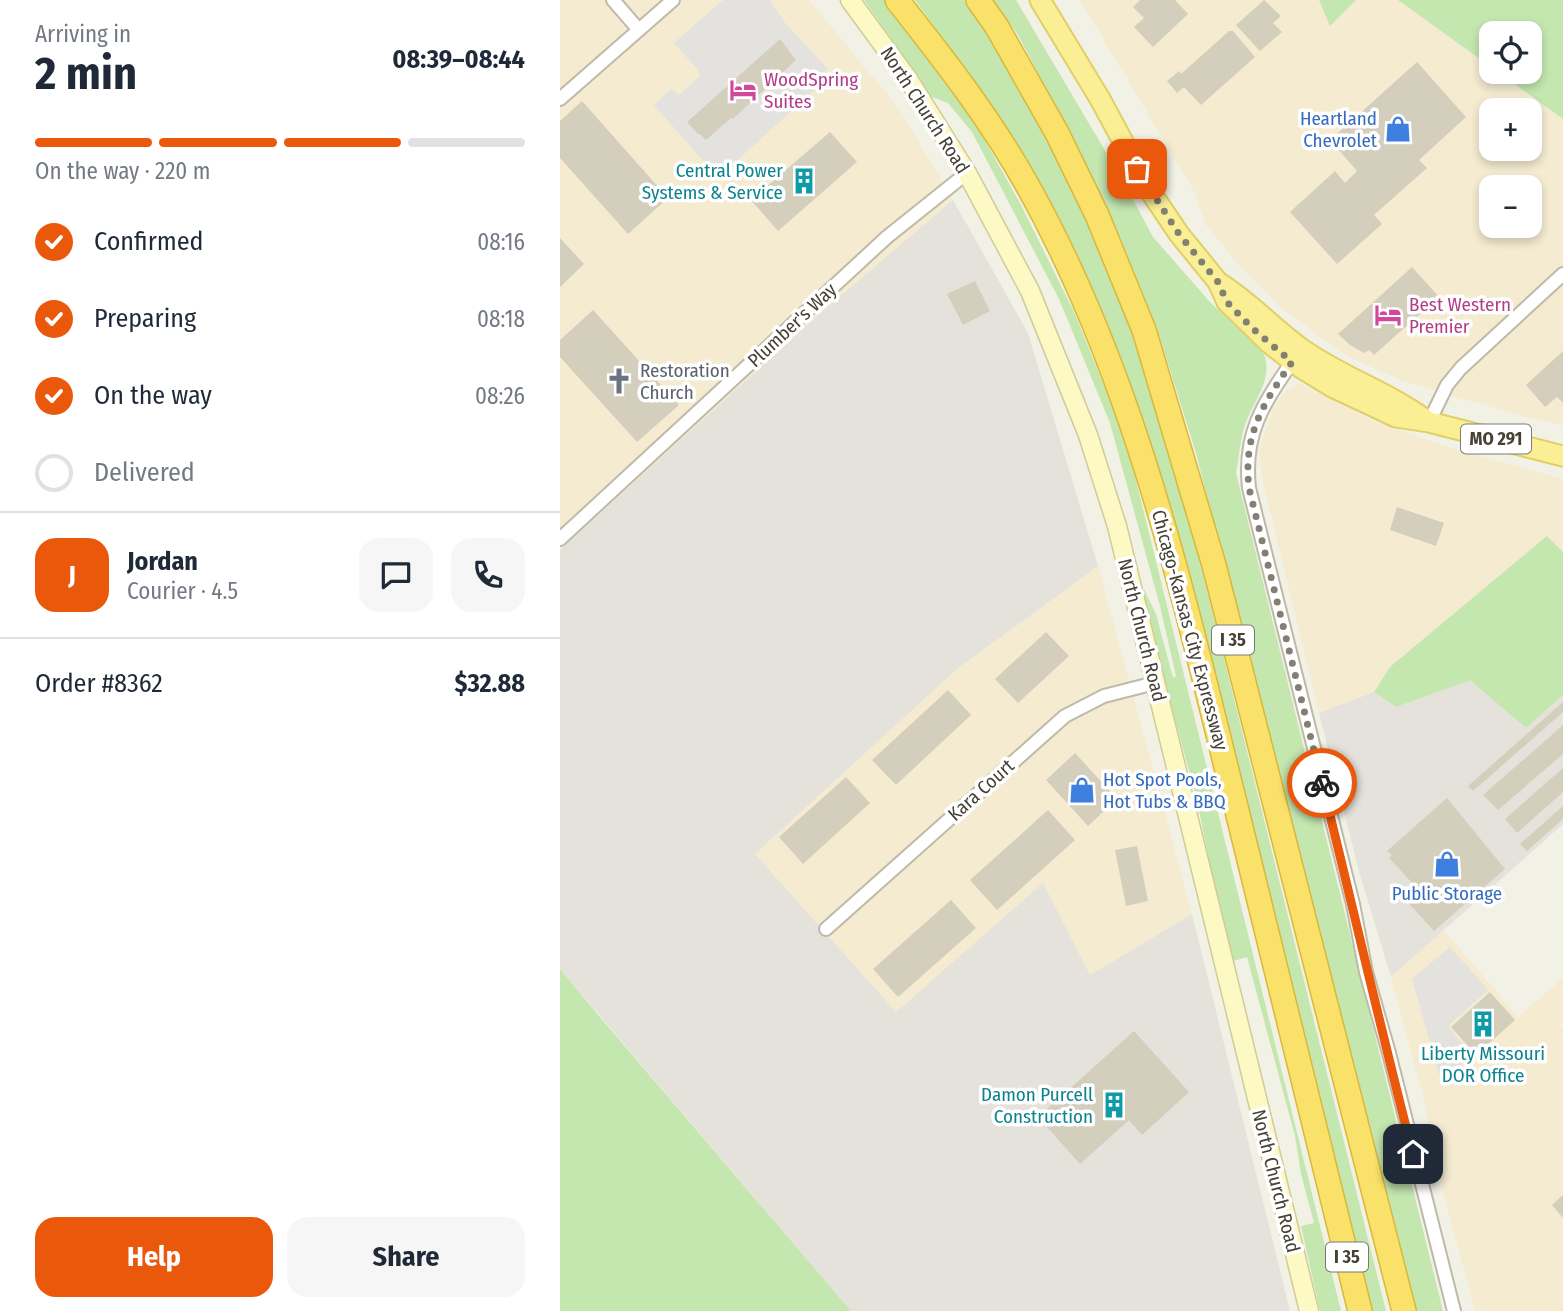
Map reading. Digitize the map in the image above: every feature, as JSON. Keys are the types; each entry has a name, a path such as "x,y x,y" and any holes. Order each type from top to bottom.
{"highway":[{"name":"Chicago-Kansas City Expressway","path":"897,0 973,96 1030,189 1106,349 1141,450 1188,614 1360,1311"},
{"name":"Chicago-Kansas City Expressway","path":"978,0 1057,133 1097,215 1144,330 1214,565 1404,1311"}],"main road":[{"name":"North Church Road","path":"850,0 908,79 967,173 1030,291 1087,435 1117,526 1308,1311"},
{"name":"MO 291","path":"1040,0 1100,99 1148,188 1179,234 1218,282 1227,302 1292,362 1332,387 1396,417 1429,422 1563,456"},
{"name":"MO 291","path":"1218,282 1235,293 1301,349 1347,377 1406,405 1429,422"}],"street":[{"path":"613,0 639,30"},
{"path":"560,99 673,0"},
{"name":"Plumber's Way","path":"560,539 887,237 967,173"},
{"path":"1429,422 1447,385 1461,368 1563,275"},
{"path":"1292,362 1256,419 1248,453 1249,488 1353,904 1366,972 1454,1311"},
{"name":"Kara Court","path":"826,929 1065,716 1104,696 1155,683"}],"shaded area":[{"path":"560,0 809,0 900,110 953,200 811,321 560,550"},
{"path":"723,0 770,0 785,23 827,68 825,73 831,78 821,84 718,178 654,105 671,89 679,95 700,76 699,71 674,43"},
{"path":"1080,0 1319,0 1330,26 1356,0 1398,0 1479,58 1479,84 1515,84 1534,98 1479,98 1479,161 1542,161 1542,104 1563,119 1563,425 1522,416 1403,381 1349,357 1286,312 1239,265 1205,224 1193,189"},
{"path":"953,200 1028,333 1098,566 957,669 755,854 896,1012 1043,883 1090,975 1192,914 1290,1311 851,1311 560,969 560,550 811,321"},
{"path":"1299,383 1369,419 1454,449 1563,479 1563,552 1548,536 1391,667 1374,692 1319,713 1263,482 1259,449 1274,407 1287,390"},
{"path":"1098,566 1192,914 1090,975 1043,884 896,1012 755,854 957,669"},
{"path":"1470,679 1526,728 1563,695 1563,824 1391,977 1360,875 1319,713 1374,692 1396,707"},
{"path":"1444,930 1518,1017 1563,978 1563,1022 1559,1026 1563,1027 1563,1311 1475,1311 1391,977"},
{"path":"1450,947 1488,990 1448,1026 1472,1056 1441,1081 1412,979"}],"green space":[{"path":"864,0 887,0 908,25 973,119 1021,205 1075,314 1126,440 1341,1311 1320,1311 1301,1226 1314,1223 1301,1174 1295,1136 1247,957 1230,962 1196,796 1142,600 1144,589 1156,614 1173,678 1176,676 1160,606 1110,423 1059,299 972,132 948,103 930,96"},
{"path":"915,0 966,0 1065,175 1095,235 1126,311 1170,441 1386,1311 1369,1311 1165,495 1003,130 956,56"},
{"path":"993,0 1016,0 1153,237 1210,302 1264,354 1264,383 1244,428 1236,473 1443,1311 1412,1311 1196,453 1156,325 1120,237 1063,120 1018,35"},
{"path":"1319,0 1356,0 1330,26"},
{"path":"1398,0 1563,0 1563,119 1542,104 1542,98 1534,98 1515,84 1542,84 1542,21 1479,21 1479,58"},
{"path":"1547,536 1563,552 1563,695 1526,728 1470,680 1396,707 1374,692 1390,667"},
{"path":"560,969 599,1016 851,1311 560,1311"}],"building":[{"path":"1140,0 1175,0 1188,14 1153,47 1134,27 1144,18 1133,7"},
{"path":"1264,0 1281,16 1273,23 1282,32 1260,51 1236,25"},
{"path":"1229,31 1233,31 1255,57 1201,105 1184,87 1177,93 1167,81 1179,71 1181,74"},
{"name":"WoodSpring Suites","path":"780,39 796,60 733,119 706,140 699,135 687,122"},
{"name":"Heartland Chevrolet","path":"1417,62 1466,117 1419,160 1427,168 1374,215 1382,224 1337,264 1290,212 1335,171 1345,183 1357,171 1330,140"},
{"path":"582,101 668,198 628,234 560,158 560,121"},
{"name":"Central Power Systems & Service","path":"830,132 857,162 778,231 751,200"},
{"path":"560,238 584,264 560,287"},
{"name":"Best Western Premier","path":"1412,267 1439,297 1374,355 1369,350 1364,353 1350,345 1338,334"},
{"path":"975,281 990,311 963,325 947,294"},
{"name":"Restoration Church","path":"593,310 679,405 637,442 560,357 560,340"},
{"path":"1563,351 1563,403 1557,397 1545,407 1526,385"},
{"path":"1397,507 1444,523 1436,546 1390,530"},
{"path":"1046,632 1069,656 1018,703 995,679"},
{"path":"948,690 971,715 896,785 872,760"},
{"path":"1563,702 1563,712 1473,791 1468,786"},
{"path":"1563,725 1563,754 1498,810 1483,795"},
{"name":"Hot Spot Pools, Hot Tubs & BBQ","path":"1075,753 1117,799 1088,826 1046,780"},
{"path":"1563,768 1563,792 1517,833 1505,819"},
{"path":"846,777 870,803 803,864 779,837"},
{"name":"Public Storage","path":"1447,798 1505,869 1434,931 1404,898 1416,887 1389,858 1392,855 1387,851"},
{"path":"1563,806 1563,819 1527,851 1520,844"},
{"path":"1048,810 1075,840 997,910 970,880"},
{"path":"1137,846 1148,901 1126,906 1115,850"},
{"path":"951,900 976,928 898,997 873,969"},
{"name":"Liberty Missouri DOR Office","path":"1490,992 1515,1020 1476,1055 1451,1027"},
{"name":"Damon Purcell Construction","path":"1134,1031 1189,1092 1142,1135 1129,1120 1080,1164 1038,1117"},
{"path":"1563,1195 1563,1218 1552,1205"}],"way so far":[{"path":"1137,169 1179,234 1218,282 1227,302 1252,328 1292,362 1256,419 1247,471 1322,783"}],"place":[{"name":"WoodSpring Suites","path":"743,90"},
{"name":"Heartland Chevrolet","path":"1398,129"},
{"name":"Central Power Systems & Service","path":"804,181"},
{"name":"Best Western Premier","path":"1388,315"},
{"name":"Restoration Church","path":"619,381"},
{"name":"Hot Spot Pools, Hot Tubs & BBQ","path":"1082,790"},
{"name":"Public Storage","path":"1447,864"},
{"name":"Liberty Missouri DOR Office","path":"1483,1024"},
{"name":"Damon Purcell Construction","path":"1114,1105"}],"route":[{"path":"1322,783 1353,904 1366,972 1413,1154"}]}
